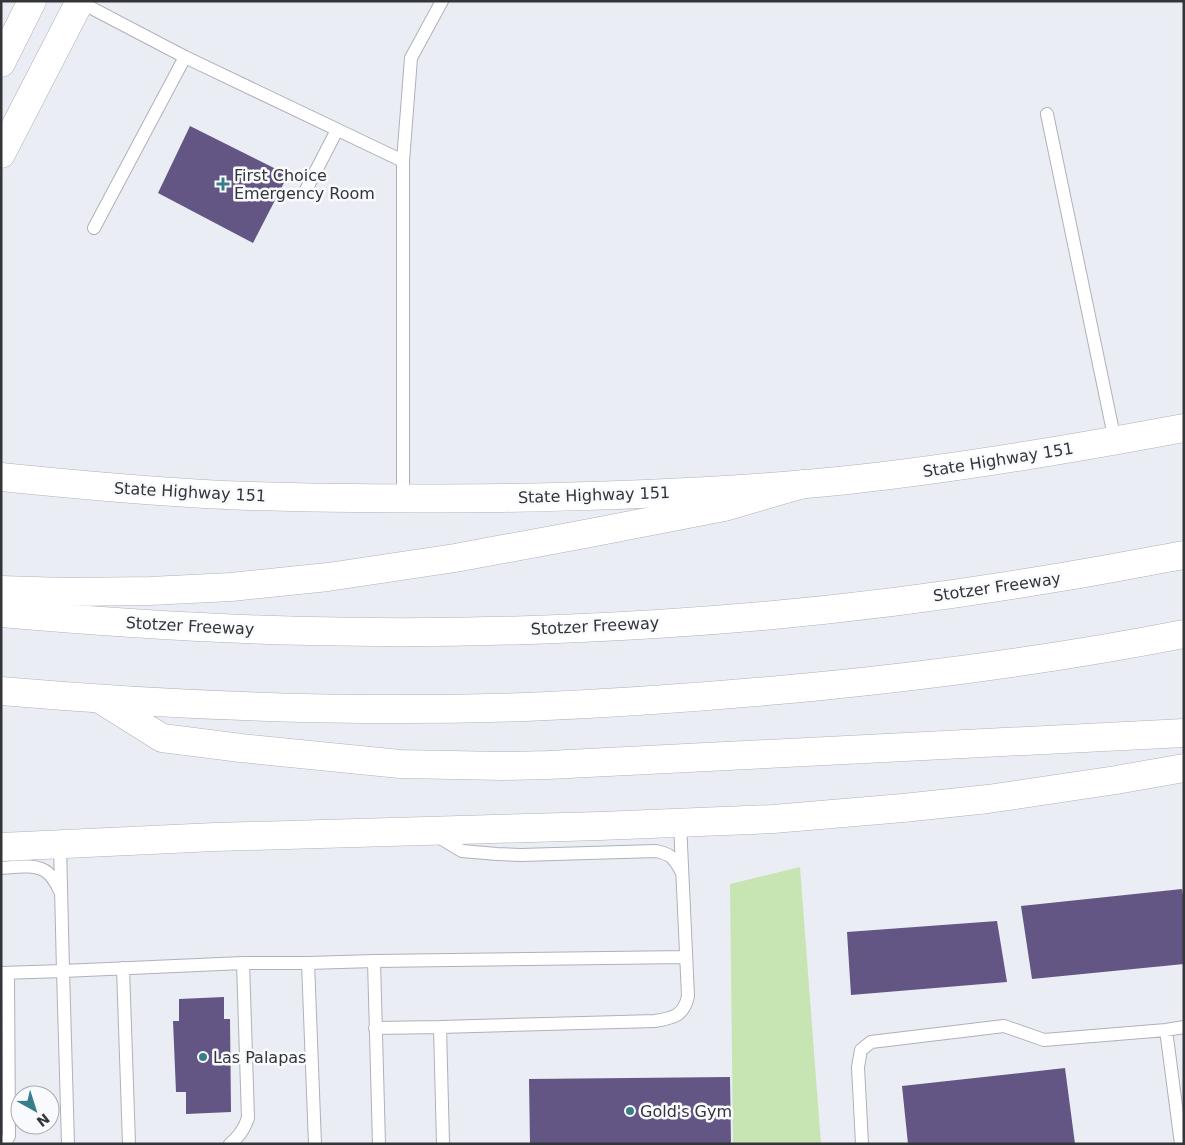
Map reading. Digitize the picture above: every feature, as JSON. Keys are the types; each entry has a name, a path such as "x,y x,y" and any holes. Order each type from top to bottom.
{"main road":[{"path":"1,63 32,1"},
{"path":"1,154 80,1"},
{"name":"State Highway 151","path":"1,477 201,494 329,498 545,498 632,495 744,489 930,470 1115,442 1184,428"},
{"path":"1,590 66,592 167,590 232,587 328,577 446,559 724,507 803,484"},
{"name":"Stotzer Freeway","path":"1,613 174,626 312,631 487,631 617,626 789,613 910,599 1047,580 1184,555"},
{"path":"1,690 100,698 308,708 508,707 629,702 742,694 915,676 1002,664 1184,634"},
{"path":"100,698 162,738 366,762 448,766 548,765 1184,733"},
{"path":"1,847 215,837 680,823 773,818 903,808 1031,793 1184,768"}],"lane":[{"path":"80,1 185,57 403,161"},
{"path":"403,499 403,161 411,58 442,1"},
{"path":"94,228 185,57"},
{"path":"1047,114 1115,442"},
{"path":"306,190 337,130"},
{"path":"375,1028 655,1021 666,1019 681,1012 686,1006 688,996 680,823"},
{"path":"429,831 462,850 497,854 656,851 671,856 682,873"},
{"path":"60,845 68,1144"},
{"path":"1,868 35,867 48,872 62,894"},
{"path":"4,1144 9,1136 4,973 243,963 686,957"},
{"path":"374,961 379,1144"},
{"path":"230,1144 238,1138 248,1118 243,963"},
{"path":"308,963 314,1144"},
{"path":"123,968 129,1144"},
{"path":"862,1144 858,1067 861,1050 871,1042 1004,1026 1044,1040 1184,1027"},
{"path":"440,1027 443,1144"},
{"path":"1166,1030 1181,1144"}],"green space":[{"path":"800,867 821,1144 733,1144 730,884"}],"building":[{"name":"First Choice Emergency Room","path":"190,126 288,175 253,243 158,193"},
{"path":"1182,889 1184,901 1184,964 1032,979 1021,906"},
{"path":"997,921 1007,982 851,995 847,932"},
{"name":"Las Palapas","path":"224,997 224,1019 230,1019 231,1112 186,1114 186,1092 176,1092 173,1021 179,1021 179,999"},
{"path":"1065,1068 1075,1144 908,1144 902,1086"},
{"name":"Gold's Gym","path":"730,1077 731,1144 530,1144 529,1079"}],"place":[{"name":"First Choice Emergency Room","path":"223,184"},
{"name":"Las Palapas","path":"203,1057"},
{"name":"Gold's Gym","path":"630,1111"}]}
